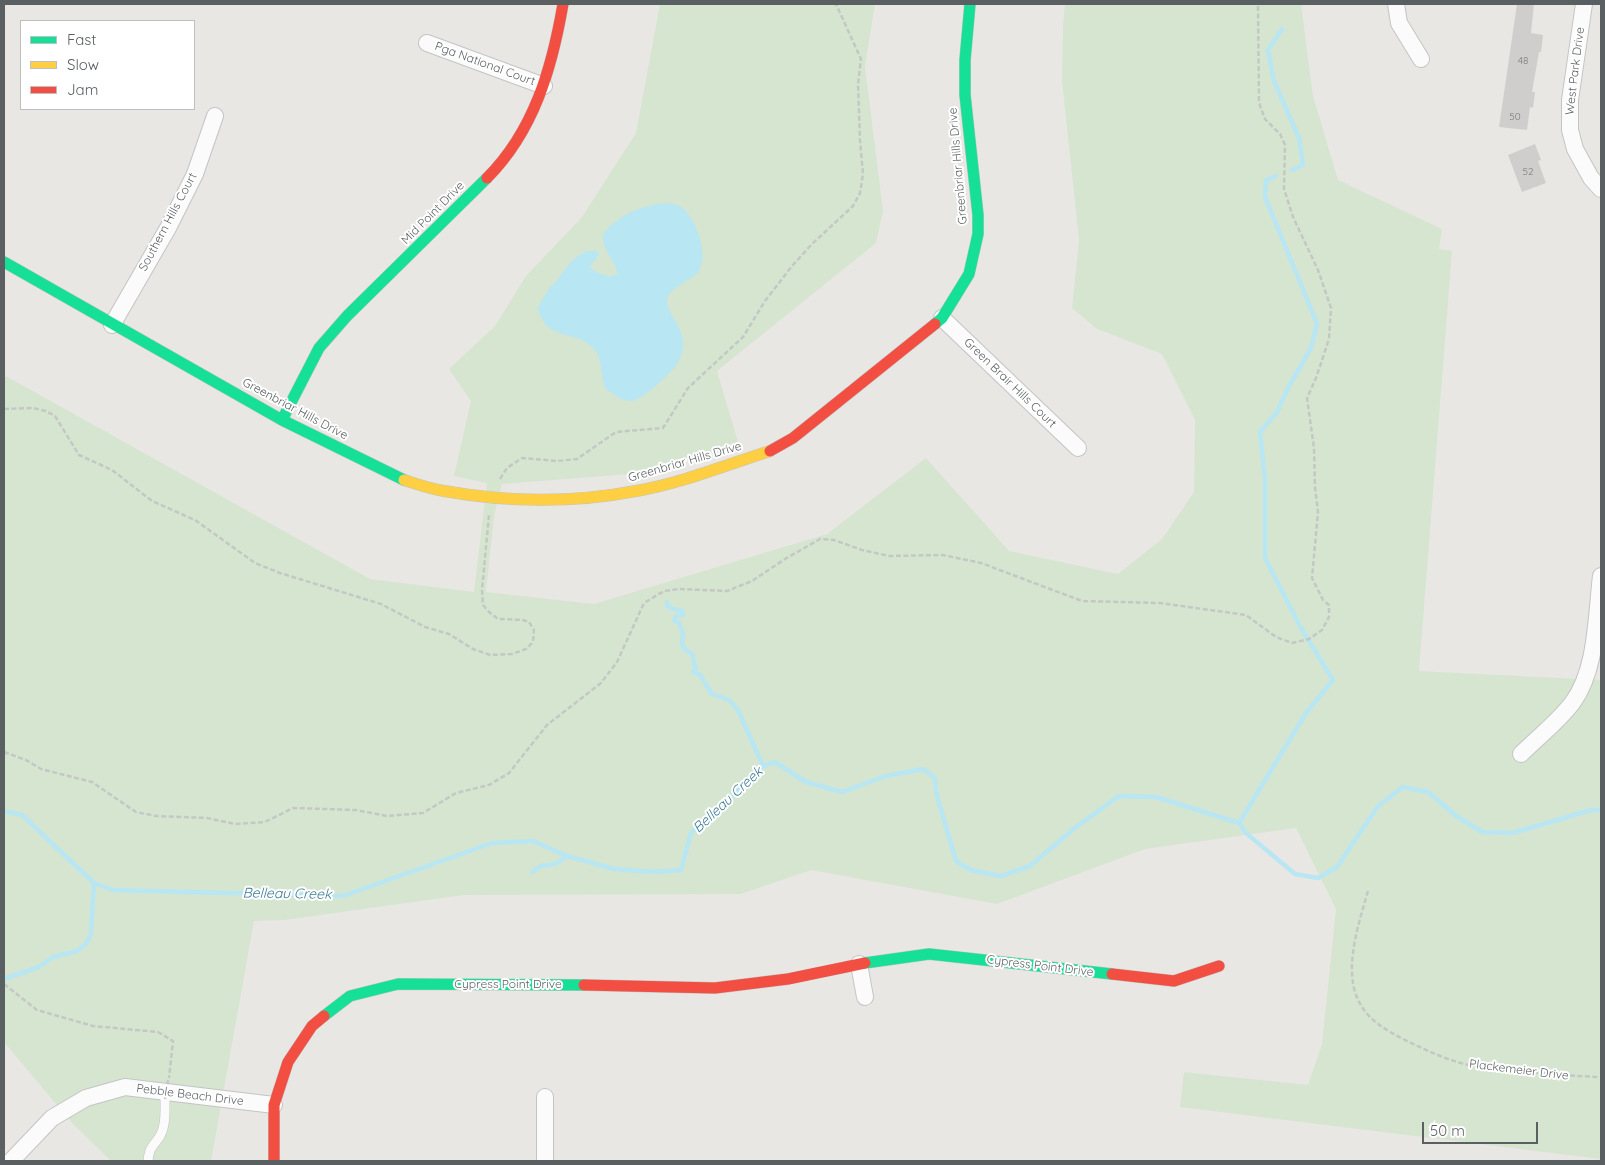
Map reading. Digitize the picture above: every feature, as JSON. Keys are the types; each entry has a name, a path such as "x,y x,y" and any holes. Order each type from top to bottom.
{"street":[{"name":"Mid Point Drive","path":"282,420 319,348 347,316 499,166 524,130 544,86 556,45 563,4"},
{"name":"Greenbriar Hills Drive","path":"4,262 282,420 405,480 442,491 494,497 548,500 623,494 691,477 776,449 804,430 942,318 968,274 978,234 978,215 965,95 965,60 970,4"},
{"path":"1396,4 1399,22 1421,59"},
{"name":"West Park Drive","path":"1584,4 1570,100 1570,130 1575,149 1591,178 1601,190"},
{"name":"Pga National Court","path":"427,43 544,86"},
{"name":"Southern Hills Court","path":"112,325 168,228 195,174 215,116"},
{"name":"Green Brair Hills Court","path":"942,318 1078,448"},
{"path":"1521,754 1572,704 1583,685 1590,666 1601,576"},
{"name":"Cypress Point Drive","path":"274,1161 274,1105 288,1062 312,1026 350,996 398,984 544,984 715,988 788,979 859,964 929,954 995,960 1174,982 1219,966"},
{"path":"859,964 865,997"},
{"name":"Pebble Beach Drive","path":"11,1161 52,1118 86,1098 125,1087 274,1105"},
{"path":"545,1097 545,1161"}],"lane":[{"path":"148,1161 149,1150 160,1135 164,1121 165,1099"}],"path":[{"path":"4,409 33,408 46,411 55,416 79,455 112,470 152,501 195,520 255,563 280,573 380,604 425,627 449,634 473,649 490,655 512,654 526,649 533,642 534,630 529,622 498,619 483,605 482,590 489,510 499,480 507,468 522,458 557,461 577,459 616,432 663,428 688,388 743,337 765,301 792,266 812,244 854,206 860,193 863,174 858,105 861,59 836,4"},
{"path":"4,752 26,760 41,769 92,782 136,812 156,816 207,818 235,824 265,822 293,808 356,810 387,816 423,813 456,793 489,785 509,773 547,725 601,683 617,662 644,603 664,591 679,589 727,591 752,581 820,539 834,540 862,550 889,556 943,555 981,563 1082,601 1160,603 1246,615 1276,638 1292,643 1309,639 1322,630 1329,617 1329,605 1323,600 1312,578 1318,512 1314,448 1307,398 1316,378 1329,338 1330,308 1318,270 1293,217 1284,189 1284,145 1280,134 1266,119 1259,103 1258,4"},
{"name":"Plackemeier Drive","path":"1368,891 1356,934 1353,969 1356,994 1364,1012 1380,1025 1432,1053 1469,1065 1560,1076 1601,1077"},
{"path":"4,984 37,1010 93,1026 158,1032 173,1041 165,1099"}],"green space":[{"path":"660,4 875,4 865,66 883,211 876,243 717,371 738,442 643,473 502,484 494,516 486,592 594,604 827,534 926,458 1009,551 1118,574 1162,539 1194,492 1195,420 1162,354 1097,329 1072,308 1079,240 1062,81 1065,4 1301,4 1313,96 1338,180 1442,229 1439,249 1452,251 1419,671 1601,680 1601,1159 1180,1107 1184,1072 1308,1085 1322,1044 1336,909 1296,828 1145,849 997,904 811,870 741,894 464,895 285,920 254,921 211,1161 111,1161 72,1123 4,1042 4,375 370,579 474,592 487,483 454,476 471,401 449,369 495,326 526,276 582,217 636,133"}],"water":[{"path":"666,203 681,207 692,219 700,238 703,257 698,272 676,288 667,300 669,310 679,327 683,339 678,362 669,374 648,392 635,400 627,401 606,389 599,358 594,349 578,339 554,331 547,326 538,308 546,293 567,267 575,258 585,252 597,251 599,253 590,266 591,269 607,276 617,274 615,265 603,241 603,234 616,221 631,212 648,206"}],"building":[{"path":"1517,4 1534,4 1531,33 1543,35 1532,92 1535,92 1533,108 1530,107 1527,130 1499,127"},
{"path":"1535,144 1541,160 1538,161 1546,183 1522,192 1508,155"}],"waterway":[{"path":"1282,29 1268,50 1274,81 1299,138 1303,165 1292,170"},
{"path":"1239,823 1306,713 1333,680 1301,628 1265,558 1265,479 1260,432 1277,412 1289,386 1311,348 1317,324 1265,197 1266,180 1276,176"},
{"path":"667,602 668,607 682,611 683,615 676,616 674,621 679,623 683,633 682,643 684,649 693,655 696,668 693,672 700,675 712,694 729,700 738,710 763,766"},
{"name":"Belleau Creek","path":"4,811 22,815 94,883 113,890 343,896 492,843 533,841 567,856 614,869 652,872 681,870 691,833 763,766 775,762 806,782 842,792 886,776 923,769 935,778 936,792 956,861 970,870 1001,876 1030,866 1076,827 1119,796 1156,797 1239,823 1246,833 1295,874 1318,878 1337,867 1378,806 1403,787 1428,792 1455,815 1482,832 1513,833 1591,810 1601,810"},
{"path":"532,872 541,866 556,864 567,856"},
{"path":"4,979 39,967 53,957 77,951 86,944 91,934 94,883"}],"traffic: fast":[{"path":"935,324 942,318 969,274 978,234 978,215 965,95 965,60 970,4"},
{"path":"282,420 319,348 347,316 487,178"},
{"path":"4,262 282,420 404,480"},
{"path":"865,963 929,954 1112,974"},
{"path":"324,1016 350,996 398,984 584,985"}],"traffic: slow":[{"path":"404,480 439,490 467,495 540,500 588,498 653,488 770,451"}],"traffic: jam":[{"path":"487,178 503,160 529,119 547,75 563,4"},
{"path":"770,451 793,438 935,324"},
{"path":"584,985 715,988 788,979 865,963"},
{"path":"1112,974 1174,981 1219,966"},
{"path":"274,1161 274,1105 288,1062 312,1026 324,1016"}]}
